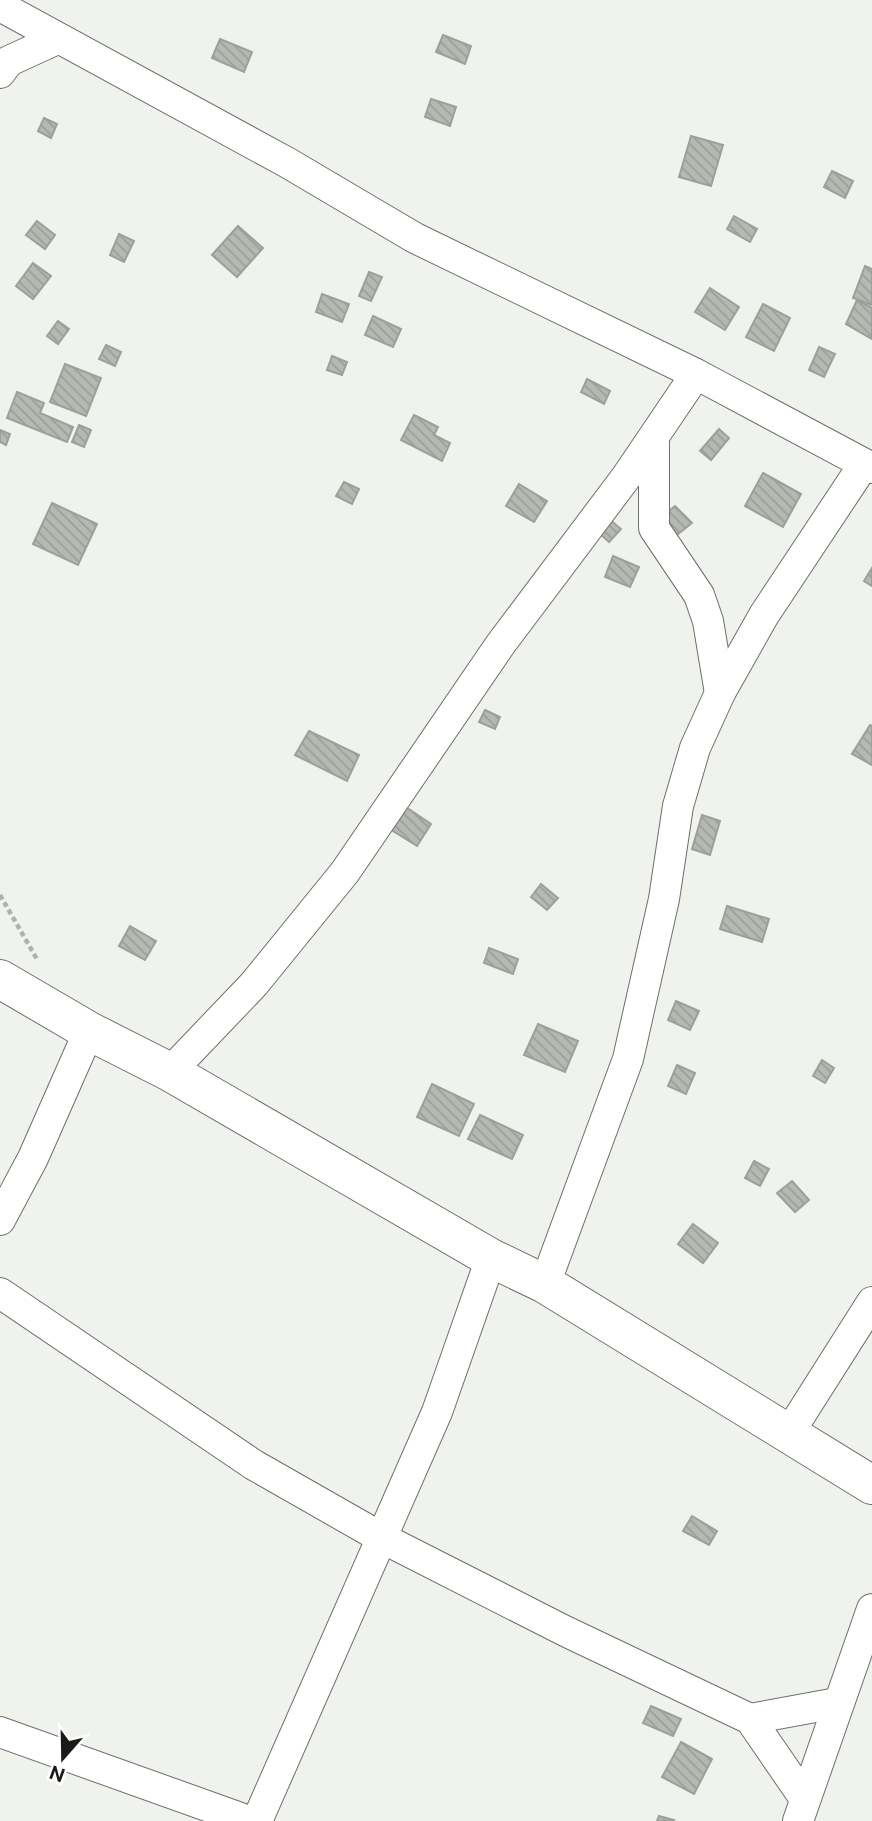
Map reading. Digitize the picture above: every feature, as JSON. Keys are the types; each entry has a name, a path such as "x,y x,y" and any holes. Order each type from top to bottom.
{"street":[{"path":"0,6 288,163 415,238 696,374 868,466 764,615 720,693 695,748 678,806 664,899 628,1059 545,1284"},
{"path":"0,73 9,61 57,39"},
{"path":"170,1072 254,984 345,872 500,645 654,437 696,374"},
{"path":"654,437 654,528 699,595 708,621 720,693"},
{"path":"0,979 89,1031 170,1072 491,1258 545,1284 872,1485"},
{"path":"0,1220 33,1158 89,1031"},
{"path":"257,1821 436,1412 491,1258"},
{"path":"0,1293 254,1465 382,1538 565,1631 750,1719 801,1810"},
{"path":"789,1433 872,1302"},
{"path":"801,1810 872,1609"},
{"path":"750,1719 837,1703"},
{"path":"0,1732 249,1821"}],"building":[{"path":"443,35 471,46 465,64 436,52"},
{"path":"220,39 252,52 244,72 212,58"},
{"path":"431,99 456,107 450,126 425,117"},
{"path":"44,118 57,124 51,138 38,131"},
{"path":"691,136 723,145 711,186 679,177"},
{"path":"832,171 853,181 845,198 824,187"},
{"path":"734,216 757,229 750,242 727,229"},
{"path":"37,221 55,235 45,249 26,235"},
{"path":"238,226 263,248 237,277 212,255"},
{"path":"119,234 134,241 124,262 110,255"},
{"path":"33,263 51,276 33,299 16,286"},
{"path":"865,266 872,269 872,305 853,298"},
{"path":"369,272 382,277 371,301 359,296"},
{"path":"710,288 739,307 725,330 695,312"},
{"path":"322,294 349,304 342,322 316,312"},
{"path":"857,300 872,308 872,339 846,324"},
{"path":"763,304 790,318 774,351 746,337"},
{"path":"373,316 401,329 393,347 365,335"},
{"path":"58,321 69,329 58,344 47,336"},
{"path":"106,345 121,352 115,366 99,359"},
{"path":"819,347 835,354 824,377 809,370"},
{"path":"332,356 347,362 342,375 327,370"},
{"path":"65,364 101,378 86,416 50,402"},
{"path":"587,379 610,391 604,404 581,392"},
{"path":"17,392 44,403 40,413 73,427 67,442 7,418"},
{"path":"414,415 438,427 434,435 450,443 442,461 401,440"},
{"path":"79,425 91,430 84,447 72,442"},
{"path":"719,429 729,438 711,460 700,451"},
{"path":"0,430 10,434 6,445 0,442"},
{"path":"763,473 801,494 783,527 745,506"},
{"path":"344,482 359,489 352,504 336,496"},
{"path":"519,484 547,501 534,522 506,506"},
{"path":"52,503 97,524 78,565 33,544"},
{"path":"675,506 692,523 677,535 660,518"},
{"path":"609,519 621,529 609,542 598,532"},
{"path":"613,556 639,567 630,587 605,577"},
{"path":"872,568 872,586 864,581"},
{"path":"485,710 500,717 495,729 479,722"},
{"path":"870,725 872,726 872,765 852,754"},
{"path":"309,731 359,755 347,781 295,755"},
{"path":"403,805 431,824 417,846 388,828"},
{"path":"702,815 720,821 710,855 692,849"},
{"path":"541,884 558,898 547,910 531,897"},
{"path":"727,906 769,919 762,942 720,929"},
{"path":"130,926 156,941 145,960 119,946"},
{"path":"489,948 518,959 513,974 484,963"},
{"path":"676,1001 699,1011 690,1030 668,1020"},
{"path":"538,1024 578,1041 565,1072 524,1055"},
{"path":"822,1060 834,1068 825,1083 813,1076"},
{"path":"677,1065 695,1073 686,1094 668,1086"},
{"path":"432,1084 474,1104 459,1136 417,1117"},
{"path":"480,1115 523,1135 512,1159 468,1139"},
{"path":"754,1161 769,1169 760,1186 745,1178"},
{"path":"792,1181 809,1200 795,1212 777,1193"},
{"path":"693,1224 718,1243 703,1263 678,1244"},
{"path":"692,1516 717,1531 709,1545 683,1531"},
{"path":"651,1706 681,1719 673,1736 643,1723"},
{"path":"681,1742 712,1759 694,1794 662,1777"},
{"path":"659,1816 674,1820 657,1821"}]}
